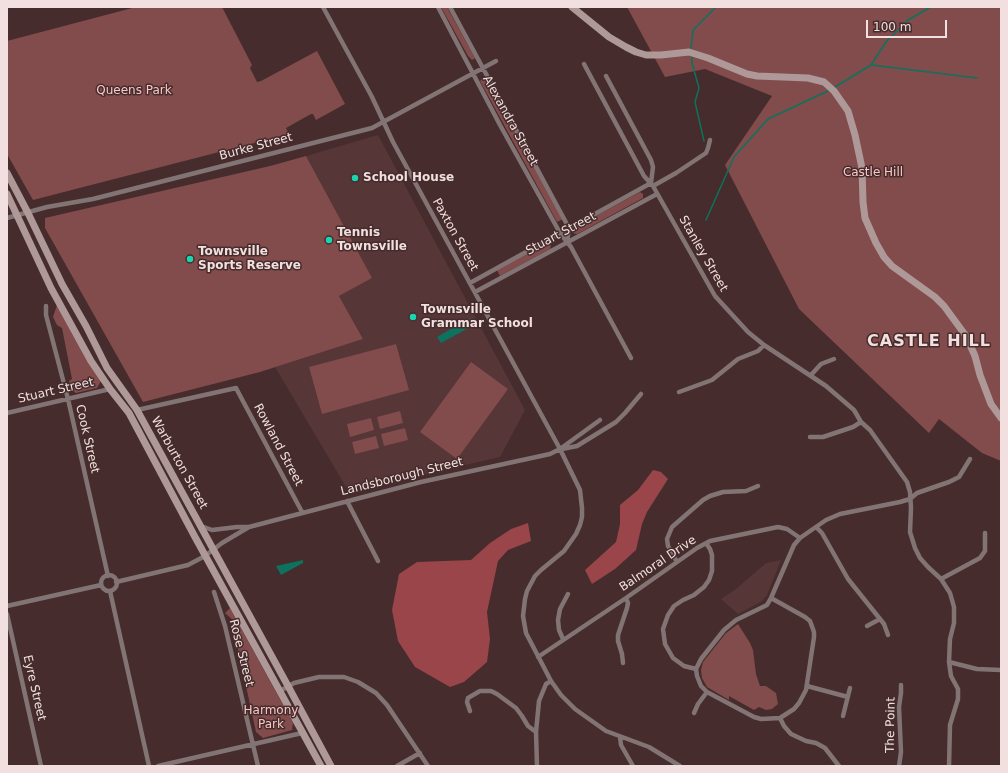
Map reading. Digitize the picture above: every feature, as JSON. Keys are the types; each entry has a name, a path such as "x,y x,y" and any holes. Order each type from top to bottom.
{"main road":[{"path":"572,7 609,36 636,52 646,55 689,52 747,74 757,76 808,78 824,82 834,91 848,111 855,135 862,168 865,218 876,243 884,257 892,266 935,297 944,306 966,336 990,404 1001,418"},
{"name":"Warburton Street","path":"7,173 62,284 86,326 107,368 138,410 330,766"},
{"name":"Warburton Street","path":"7,194 51,288 91,361 129,413 205,556 321,766"}],"street":[{"name":"Paxton Street","path":"323,7 372,97 399,153 560,449 580,490 582,508 580,525 571,542 564,551 535,576 525,598 523,616 524,626 538,657 551,681 561,695 575,709 606,731 649,747 680,766"},
{"name":"Alexandra Street","path":"438,7 560,233 567,242 631,358"},
{"name":"Alexandra Street","path":"450,7 569,228"},
{"name":"Burke Street","path":"7,218 47,207 93,199 372,128 496,61"},
{"name":"Stanley Street","path":"584,64 644,176 652,185 715,296 748,332 776,354 826,386 854,410 861,422 870,430 907,482 912,508 910,532 915,548 920,558 941,579 950,593 954,607 954,623 950,639 949,662 951,676 958,689 958,693 957,706 950,725 949,766"},
{"path":"606,76 651,160 653,166 652,185"},
{"name":"Stuart Street","path":"470,283 569,228 676,172 706,152 710,140"},
{"name":"Stuart Street","path":"475,292 657,194"},
{"path":"567,242 569,228"},
{"name":"Cook Street","path":"46,306 46,315 68,399 108,576"},
{"path":"679,392 712,380 738,359 758,351 764,345"},
{"path":"811,375 821,364 834,359"},
{"name":"Rowland Street","path":"138,410 236,388 302,512"},
{"name":"Stuart Street","path":"7,413 110,389"},
{"name":"Landsborough Street","path":"560,449 577,446 616,422 641,394"},
{"name":"Landsborough Street","path":"201,526 212,530 249,527 421,482 550,454 560,449 600,420"},
{"path":"810,437 823,436 853,427 861,422"},
{"path":"771,598 810,621 814,637 807,686 799,703 788,714 780,718 761,720 707,692 701,686 696,669 724,630 736,620 767,605 789,555 794,545 800,538 826,520 840,514 900,502 910,499 917,493 949,482 959,477 970,459"},
{"path":"678,562 668,546 667,539 672,527 703,500 715,494 723,492 746,492 758,486"},
{"path":"347,501 378,561"},
{"name":"Landsborough Street","path":"116,582 188,565 205,556 249,527"},
{"name":"Balmoral Drive","path":"538,657 706,543 778,527 788,529 800,538"},
{"path":"816,527 822,533 848,579 884,624 888,635"},
{"path":"941,579 980,558 985,551 985,533"},
{"path":"696,669 684,666 673,658 665,644 663,629 668,615 674,606 694,595 704,587 708,580 712,571 712,555 706,543"},
{"path":"101,585 102,580 108,576 114,578 116,582 114,589 110,591"},
{"path":"101,585 105,590 110,591"},
{"path":"7,606 101,585"},
{"path":"110,591 149,766"},
{"name":"Rose Street","path":"214,592 225,626 258,766"},
{"path":"563,639 559,630 558,620 560,609 568,594"},
{"path":"623,663 618,635 627,608 628,603 626,598"},
{"name":"Eyre Street","path":"7,614 41,766"},
{"path":"867,626 880,619"},
{"path":"949,662 977,669 1001,670"},
{"path":"280,691 294,683 319,677 344,677 358,682 376,693 387,705 428,766"},
{"path":"537,766 536,732 538,701 546,684 551,681"},
{"name":"The Point","path":"899,766 901,752 899,707 901,700 901,685"},
{"path":"807,686 848,697"},
{"path":"843,716 850,688"},
{"path":"470,711 468,698 480,691 491,691 516,708 528,726 536,732"},
{"path":"694,713 698,704 707,692"},
{"path":"780,718 784,726 791,734 825,748 839,766"},
{"path":"158,766 302,733"},
{"path":"620,737 621,745 633,766"},
{"path":"397,766 420,753"}],"shaded area":[{"name":"Townsville Grammar School","path":"378,135 525,410 500,457 349,492 275,367 363,339 339,296 371,278 306,156"},
{"path":"470,318 474,325 441,343 437,337"},
{"path":"653,470 661,472 668,479 647,512 642,524 636,550 615,569 592,584 585,570 616,542 620,524 620,505 638,490"},
{"path":"528,523 531,541 508,550 498,561 487,612 490,639 487,662 464,682 450,687 415,667 398,641 392,610 399,574 417,562 471,560 490,543 511,529"},
{"path":"303,560 303,563 281,575 276,566"},
{"path":"781,560 767,595 757,604 738,614 721,599 736,589 766,563"}],"green space":[{"name":"Queens Park","path":"136,7 222,7 252,65 250,68 257,82 317,51 345,104 316,120 313,114 311,114 286,128 289,134 33,200 7,154 7,41"},
{"path":"441,7 447,7 475,58 474,59 472,60 468,56"},
{"name":"Castle Hill","path":"627,7 1001,7 1001,461 982,453 939,419 929,433 799,309 725,165 772,96 705,69 665,77"},
{"path":"483,78 487,81 563,219 557,222 480,81"},
{"name":"Townsville Sports Reserve","path":"306,156 372,278 339,296 363,339 260,372 143,402 45,228 45,218 270,166"},
{"path":"640,192 643,194 643,198 577,234 573,233 574,228"},
{"path":"546,243 551,245 550,249 500,276 497,270"},
{"path":"57,305 101,381 97,388 76,393 71,390 69,381 72,379 62,328 57,325 53,317"},
{"path":"396,344 409,390 322,414 309,367"},
{"path":"471,362 508,389 457,459 420,432"},
{"path":"400,411 403,423 380,429 377,417"},
{"path":"371,418 374,430 350,437 347,424"},
{"path":"405,428 408,440 384,446 381,434"},
{"path":"376,436 379,448 355,454 352,442"},
{"name":"Harmony Park","path":"230,608 293,723 292,730 263,738 256,732 234,631 234,621 225,613"},
{"path":"738,624 753,650 756,674 760,686 766,686 776,693 778,704 772,709 766,710 759,707 754,710 729,696 729,700 707,687 702,678 701,670 703,662 726,633"}],"waterway":[{"path":"691,49 693,30 716,7"},
{"path":"835,87 871,65 886,42 908,20 931,7"},
{"path":"692,55 692,63 699,88 695,102 704,141"},
{"path":"872,65 977,78"},
{"path":"706,220 734,157 768,119 830,90"}],"place":[{"name":"School House","path":"355,178"},
{"name":"Tennis Townsville","path":"329,240"},
{"name":"Townsville Sports Reserve","path":"190,259"},
{"name":"Townsville Grammar School","path":"413,317"}],"district":[{"name":"CASTLE HILL","path":"929,342"}]}
